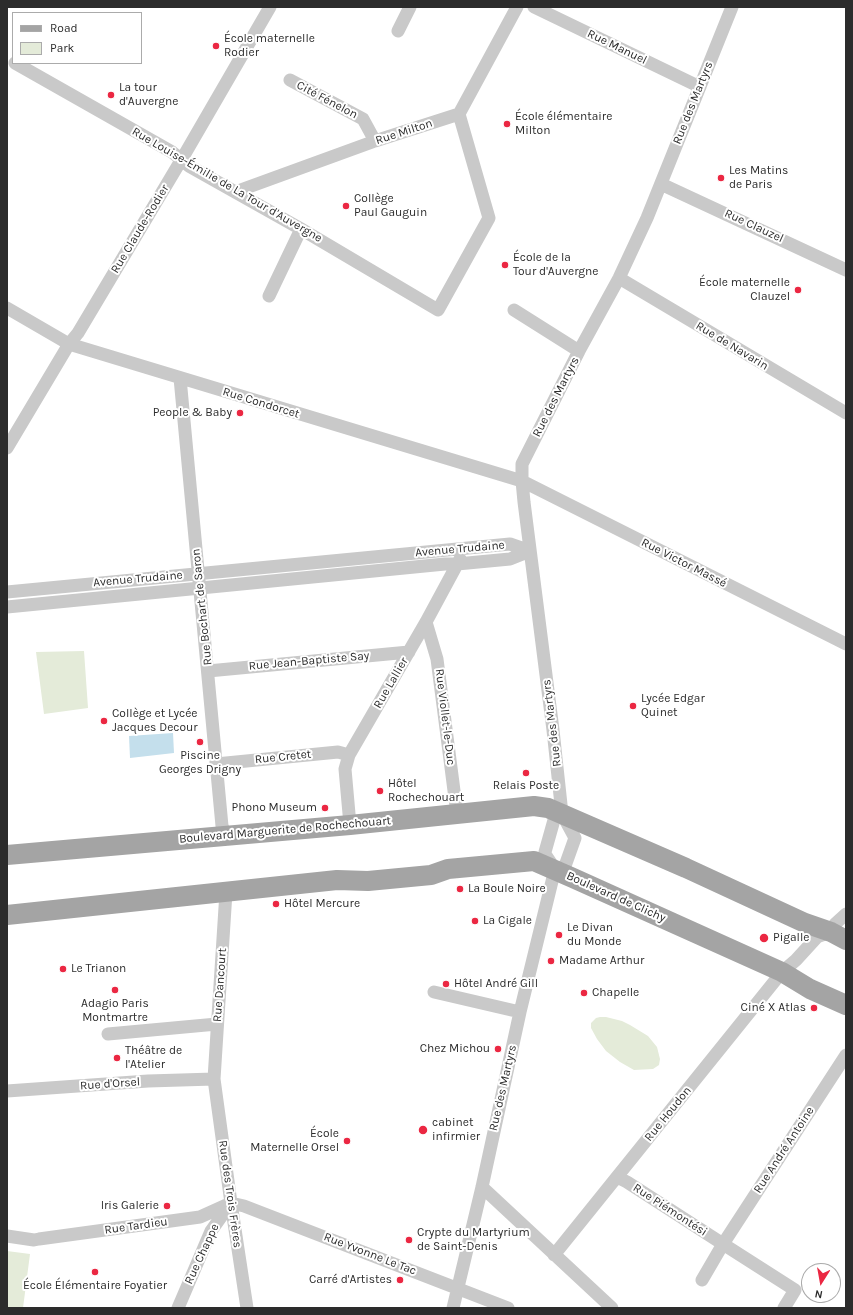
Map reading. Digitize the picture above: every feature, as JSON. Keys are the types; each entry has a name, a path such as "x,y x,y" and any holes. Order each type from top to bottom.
{"main road":[{"name":"Boulevard Marguerite de Rochechouart","path":"7,855 350,825 534,806 548,808 562,814"},
{"path":"562,814 686,868 805,923 838,936"},
{"path":"7,915 337,880 368,881 431,875 448,869 534,861 555,870"},
{"name":"Boulevard de Clichy","path":"555,870 782,972 810,988 846,1005"}],"street":[{"name":"Rue Claude-Rodier","path":"7,448 182,160 270,7"},
{"path":"398,31 410,7"},
{"path":"459,114 518,7"},
{"name":"Rue Manuel","path":"534,7 700,87"},
{"name":"Rue des Martyrs","path":"562,814 522,481 524,460 579,350 619,278 647,218 732,7"},
{"name":"Rue Louise-Émilie de La Tour d'Auvergne","path":"18,64 172,152 189,166 301,229 438,310 489,218 459,114"},
{"name":"Cité Fénelon","path":"290,80 363,119 375,141"},
{"name":"Rue Milton","path":"235,192 375,141 459,114"},
{"name":"Rue Clauzel","path":"661,184 846,270"},
{"path":"269,296 301,229"},
{"name":"Rue de Navarin","path":"619,278 846,413"},
{"name":"Rue Condorcet","path":"7,308 69,344 522,481"},
{"path":"514,310 579,350"},
{"name":"Rue Bochart de Saron","path":"180,378 222,826 226,836"},
{"name":"Rue Victor Massé","path":"522,481 846,644"},
{"name":"Avenue Trudaine","path":"7,592 510,544 530,550"},
{"name":"Rue Lallier","path":"350,825 345,768 349,755 426,622 466,548"},
{"name":"Avenue Trudaine","path":"7,608 445,564 510,559 530,550"},
{"name":"Rue Viollet-le-Duc","path":"426,622 437,659 457,814"},
{"name":"Rue Jean-Baptiste Say","path":"208,671 409,652"},
{"name":"Rue Cretet","path":"216,764 338,752 349,755"},
{"path":"555,870 545,852 554,820 562,814"},
{"name":"Boulevard de Clichy","path":"555,870 565,866 575,838 562,814"},
{"name":"Rue des Martyrs","path":"453,1308 482,1188 486,1162 520,1012 555,870"},
{"name":"Rue Dancourt","path":"214,1079 226,892"},
{"path":"838,936 835,924 846,914"},
{"name":"Rue Houdon","path":"554,1255 782,972 796,960 817,937 838,936"},
{"path":"434,992 520,1012"},
{"path":"108,1034 218,1024"},
{"name":"Rue André Antoine","path":"702,1280 723,1244 846,1055"},
{"name":"Rue d'Orsel","path":"7,1091 148,1081 214,1079"},
{"name":"Rue des Trois Frères","path":"214,1079 231,1203 248,1308"},
{"name":"Rue Piémontési","path":"617,1177 723,1244"},
{"path":"482,1188 611,1308"},
{"name":"Rue Tardieu","path":"7,1236 34,1240 200,1217 231,1203"},
{"name":"Rue Yvonne Le Tac","path":"231,1203 244,1206 508,1308"},
{"name":"Rue Chappe","path":"178,1308 211,1231 231,1203"},
{"path":"723,1244 795,1290 784,1308"}],"green space":[{"path":"84,651 88,708 44,714 36,652"},
{"path":"600,1017 622,1021 648,1036 657,1047 660,1059 659,1065 653,1069 634,1070 620,1062 606,1051 591,1028 591,1023 596,1018"},
{"path":"7,1251 30,1254 23,1308 7,1308"}],"water":[{"path":"173,733 174,753 130,758 129,736"}],"place":[{"name":"École maternelle Rodier","path":"216,46"},
{"name":"La tour d'Auvergne","path":"111,95"},
{"name":"École élémentaire Milton","path":"507,124"},
{"name":"Les Matins de Paris","path":"721,178"},
{"name":"Collège Paul Gauguin","path":"346,206"},
{"name":"École de la Tour d'Auvergne","path":"505,265"},
{"name":"École maternelle Clauzel","path":"798,290"},
{"name":"People & Baby","path":"240,413"},
{"name":"Lycée Edgar Quinet","path":"633,706"},
{"name":"Collège et Lycée Jacques Decour","path":"104,721"},
{"name":"Piscine Georges Drigny","path":"200,742"},
{"name":"Relais Poste","path":"526,773"},
{"name":"Hôtel Rochechouart","path":"380,791"},
{"name":"Phono Museum","path":"325,808"},
{"name":"La Boule Noire","path":"460,889"},
{"name":"Hôtel Mercure","path":"276,904"},
{"name":"La Cigale","path":"475,921"},
{"name":"Le Divan du Monde","path":"559,935"},
{"name":"Pigalle","path":"764,938"},
{"name":"Madame Arthur","path":"551,961"},
{"name":"Le Trianon","path":"63,969"},
{"name":"Hôtel André Gill","path":"446,984"},
{"name":"Adagio Paris Montmartre","path":"115,990"},
{"name":"Chapelle","path":"584,993"},
{"name":"Ciné X Atlas","path":"814,1008"},
{"name":"Chez Michou","path":"498,1049"},
{"name":"Théâtre de l'Atelier","path":"117,1058"},
{"name":"cabinet infirmier","path":"423,1130"},
{"name":"École Maternelle Orsel","path":"347,1141"},
{"name":"Iris Galerie","path":"167,1206"},
{"name":"Crypte du Martyrium de Saint-Denis","path":"409,1240"},
{"name":"École Élémentaire Foyatier","path":"95,1272"},
{"name":"Carré d'Artistes","path":"400,1280"}]}
